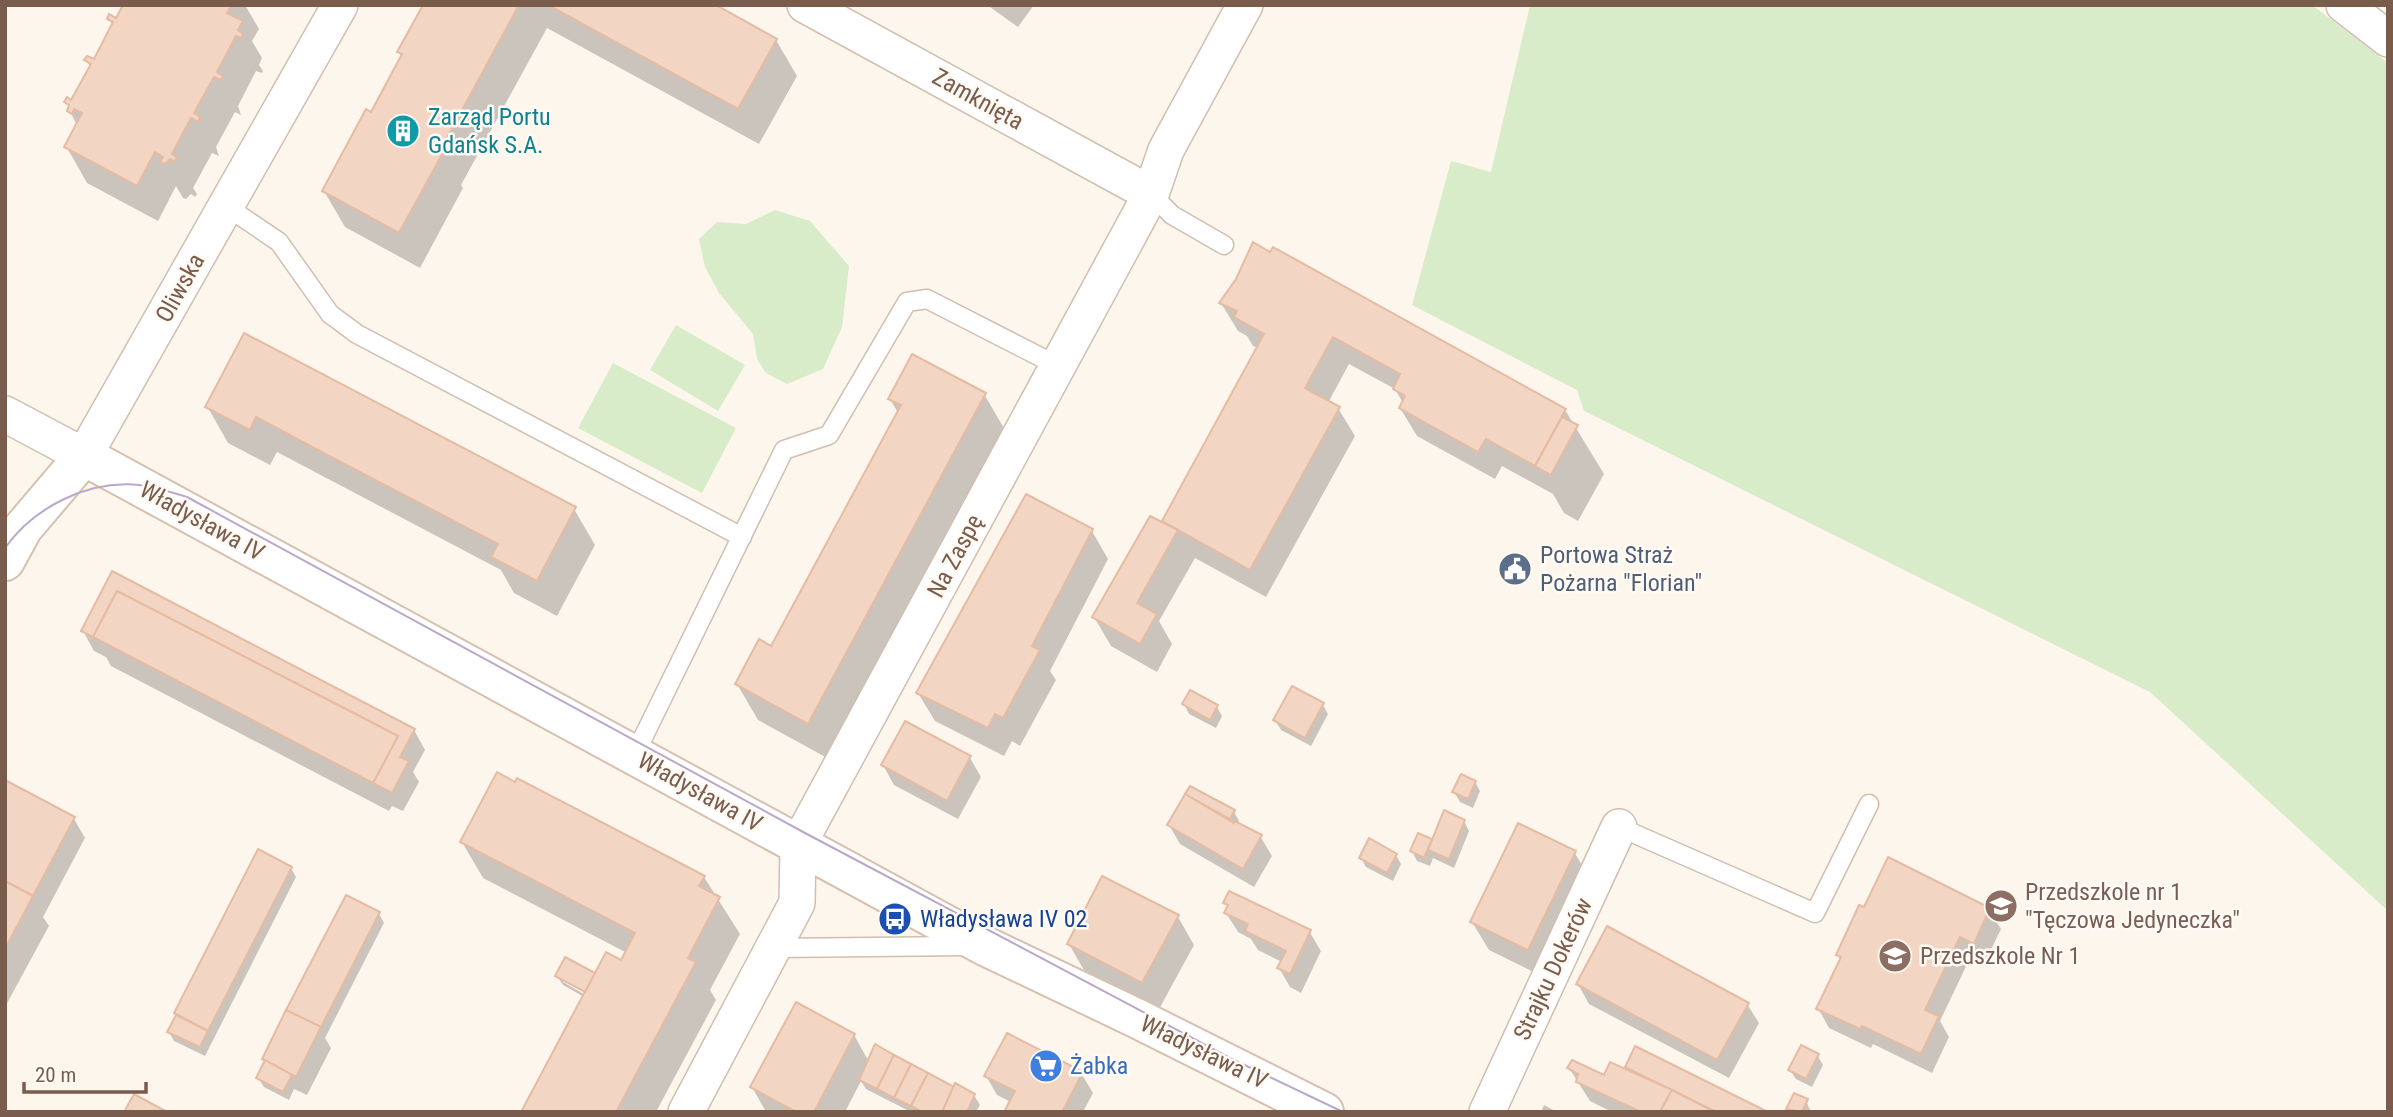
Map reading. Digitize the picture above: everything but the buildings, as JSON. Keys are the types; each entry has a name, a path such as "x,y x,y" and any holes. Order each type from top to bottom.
{"street":[{"name":"Oliwska","path":"5,561 23,527 84,456 340,5"},
{"name":"Zamknięta","path":"805,5 1151,194"},
{"name":"Na Zaspę","path":"686,1112 797,902 798,845 1151,194 1166,150 1245,5"},
{"path":"2344,5 2388,39"},
{"path":"5,414 84,456"},
{"name":"Władysława IV","path":"84,456 985,946 1324,1112"},
{"name":"Strajku Dokerów","path":"1487,1112 1619,827"}],"lane":[{"path":"1151,194 1171,215 1224,245"},
{"path":"226,206 279,242 330,314 357,334 742,537"},
{"path":"634,756 784,450 829,435 907,302 927,299 1058,366"},
{"path":"1619,827 1815,913 1869,804"},
{"path":"775,948 985,946"}],"green space":[{"path":"1530,5 2312,5 2388,63 2388,911 2150,692 1584,411 1577,390 1412,305 1451,161 1491,172"},
{"path":"775,210 810,221 849,266 842,327 823,369 787,384 766,373 757,359 753,334 719,293 705,267 699,239 717,222 746,224"},
{"path":"676,325 745,365 718,411 650,370"},
{"path":"613,363 736,428 702,493 578,428"}],"tram line":[{"path":"5,548 31,520 64,499 82,492 101,487 139,485 187,497 805,833 1232,1059 1343,1112"}],"place":[{"name":"Zarząd Portu Gdańsk S.A.","path":"403,131"},
{"name":"Portowa Straż Pożarna \"Florian\"","path":"1515,569"},
{"name":"Przedszkole nr 1 \"Tęczowa Jedyneczka\"","path":"2001,906"},
{"name":"Władysława IV 02","path":"895,919"},
{"name":"Przedszkole Nr 1","path":"1895,956"},
{"name":"Żabka","path":"1046,1066"}]}
